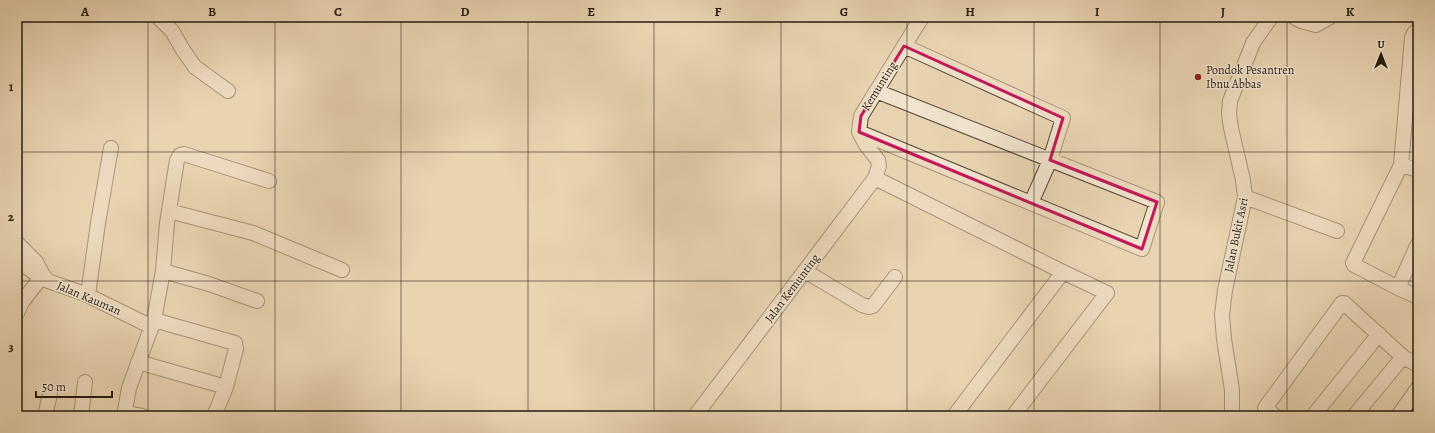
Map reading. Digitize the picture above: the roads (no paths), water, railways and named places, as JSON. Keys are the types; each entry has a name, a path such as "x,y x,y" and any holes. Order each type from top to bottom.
{"street":[{"path":"158,17 172,31 195,67 228,91"},
{"name":"Kemunting","path":"859,132 861,116 922,17"},
{"name":"Jalan Bukit Asri","path":"1232,416 1232,390 1222,315 1225,290 1245,197 1243,180 1231,128 1229,114 1230,102 1253,43 1271,17"},
{"path":"1294,17 1301,21 1316,25 1330,17"},
{"path":"1418,31 1414,33 1412,38 1401,165 1353,263 1354,265 1418,298"},
{"path":"904,46 1064,118 1050,160 1031,203"},
{"path":"859,132 1142,249 1157,202 876,91"},
{"path":"859,132 866,145 876,156 879,166 875,178 1107,293 1013,416"},
{"path":"88,295 98,223 111,148"},
{"path":"142,416 124,414 129,388 153,324 163,271 169,211 177,160 180,155 184,154 269,181"},
{"path":"1401,165 1418,170"},
{"name":"Jalan Kemunting","path":"695,416 875,178"},
{"path":"1245,197 1337,230"},
{"path":"169,211 253,233 342,270"},
{"name":"Jalan Kauman","path":"17,243 36,262 42,276 48,281 88,295 153,324 234,343 236,349 226,387"},
{"path":"1398,288 1418,244"},
{"path":"17,262 42,276 22,302 17,313"},
{"path":"163,271 209,284 257,301"},
{"path":"804,271 869,308 873,306 895,276"},
{"path":"954,416 1064,272"},
{"path":"1275,416 1265,408 1342,303 1344,303 1403,357 1418,365"},
{"path":"1313,416 1379,334"},
{"path":"1354,416 1403,357"},
{"path":"138,362 226,387 214,416"},
{"path":"81,416 85,382"},
{"path":"1398,416 1418,388"},
{"path":"45,416 50,394"}],"place":[{"name":"Pondok Pesantren Ibnu Abbas","path":"1198,77"}]}
